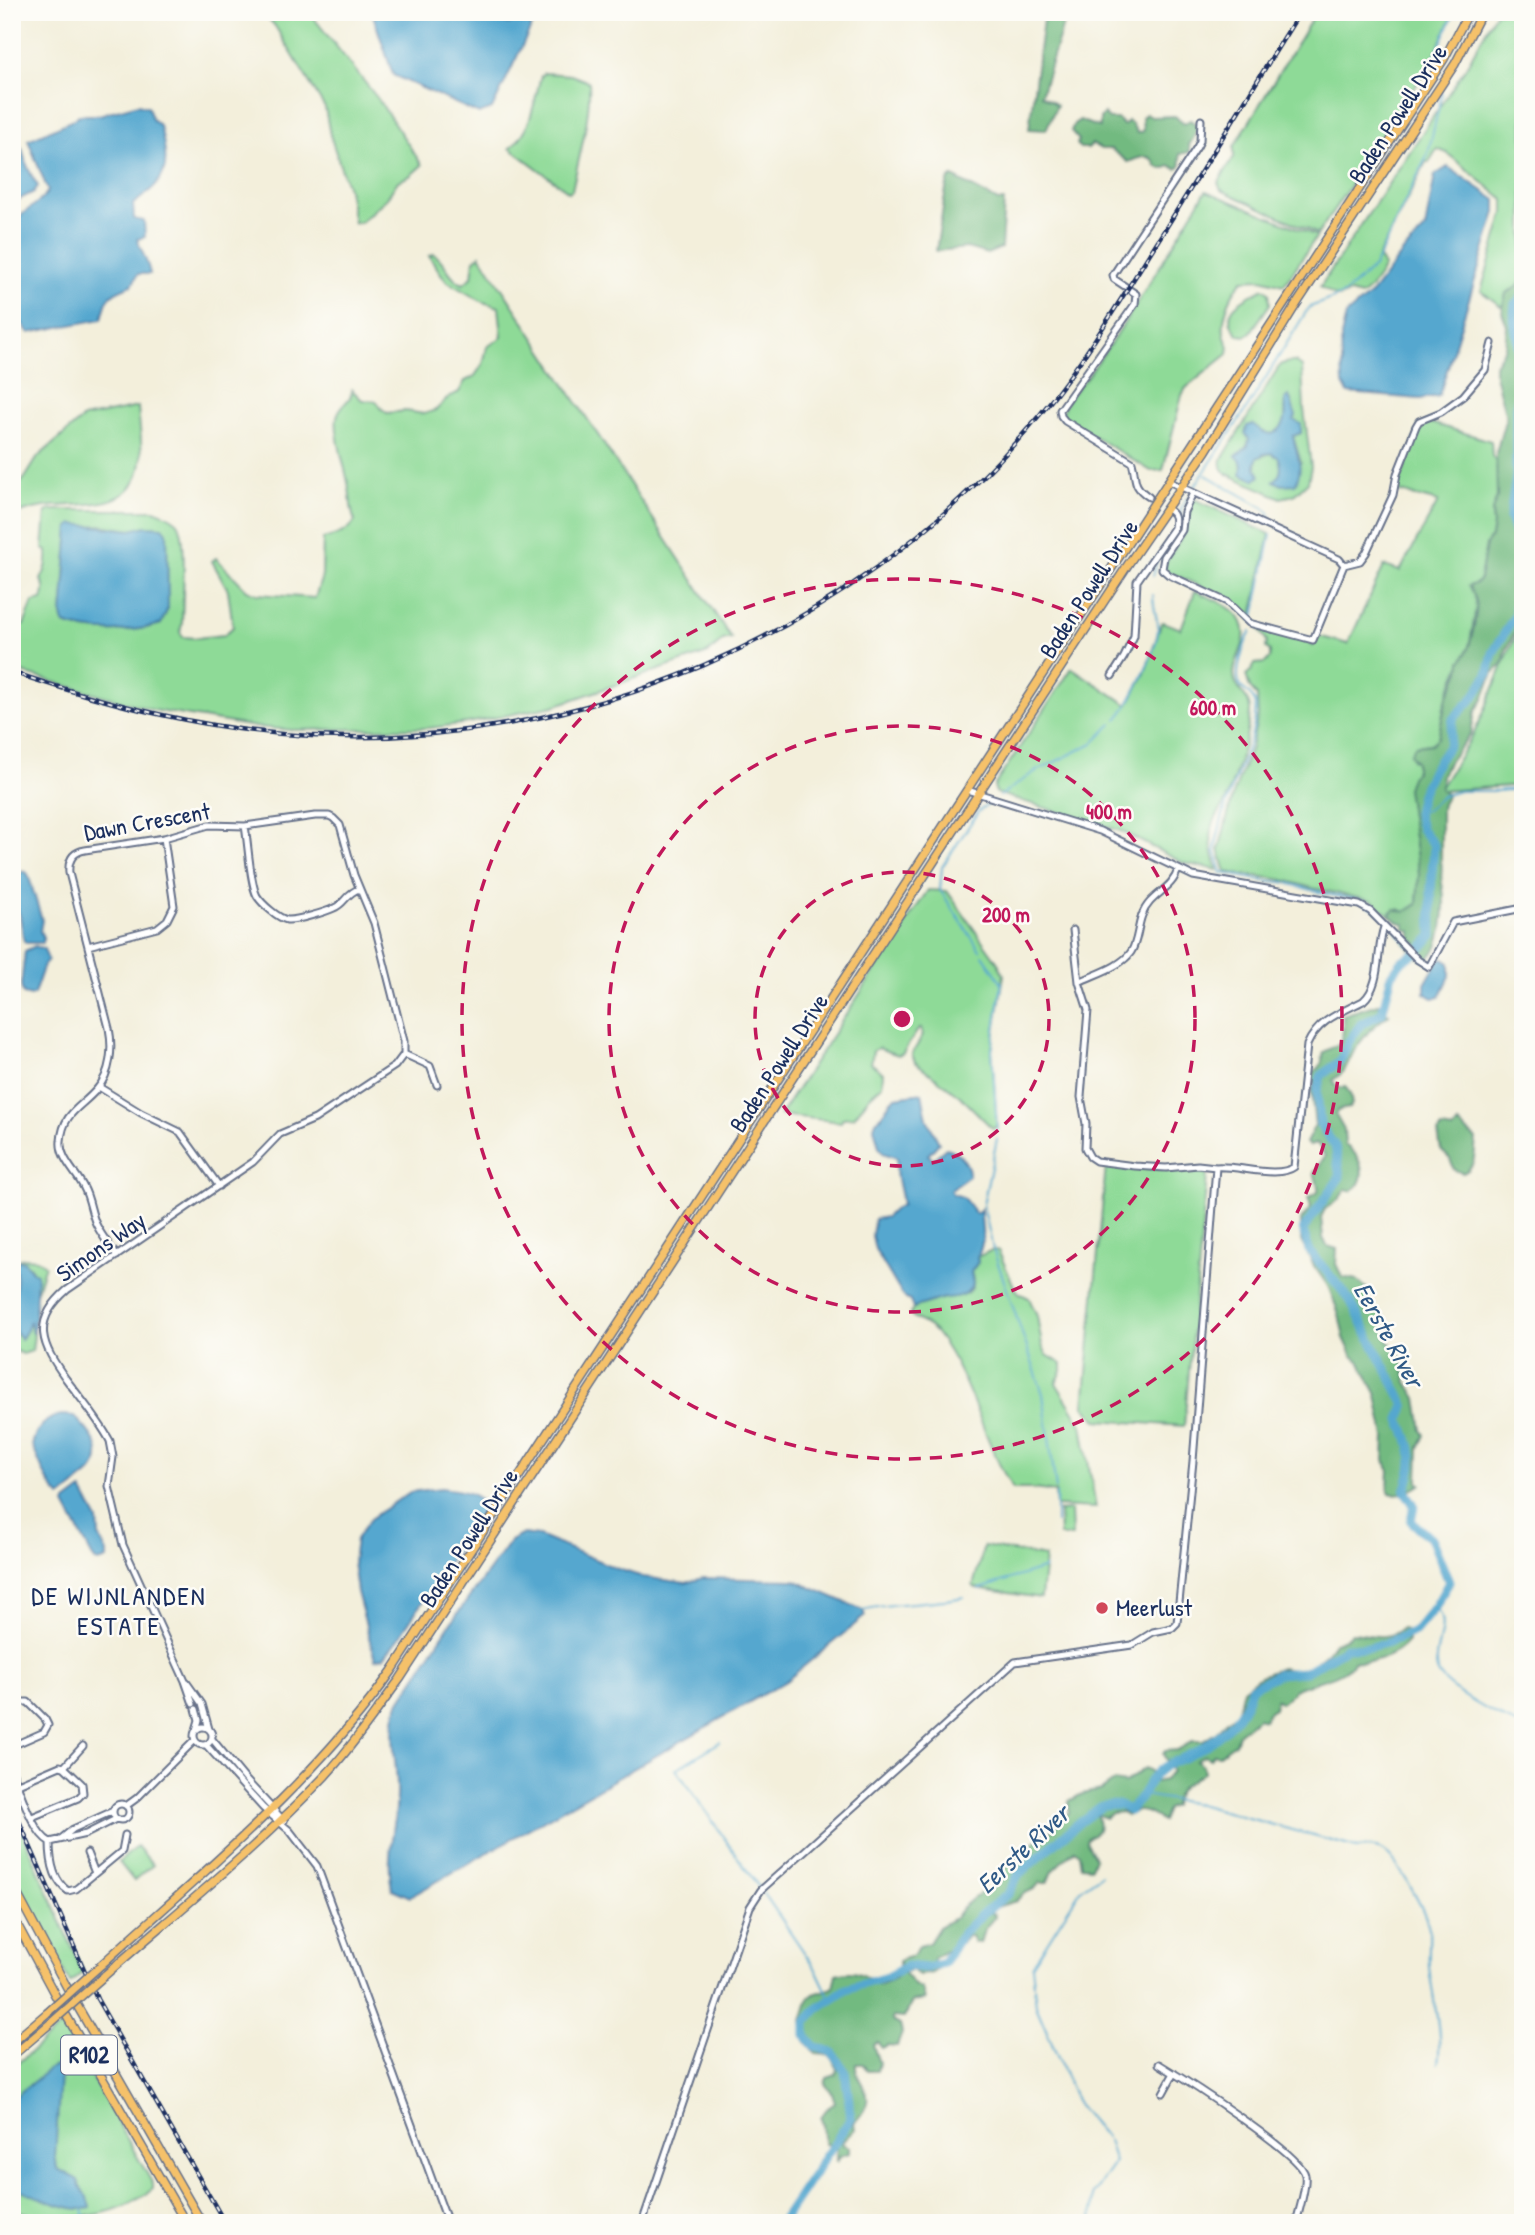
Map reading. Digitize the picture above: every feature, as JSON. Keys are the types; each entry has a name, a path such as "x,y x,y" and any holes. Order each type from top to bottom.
{"main road":[{"name":"Baden Powell Drive","path":"12,2043 271,1811 322,1758 392,1671 1398,131 1444,59 1469,12"},
{"name":"Baden Powell Drive","path":"12,2056 280,1820 326,1774 400,1679 978,794 1206,451 1294,308 1455,64 1482,12"},
{"name":"R102","path":"12,1884 71,1995 202,2223"},
{"name":"R102","path":"12,1915 186,2223"}],"street":[{"path":"1149,498 1138,489 1132,462 1065,421 1060,410 1135,304 1136,294 1114,279 1113,275 1200,141 1201,120"},
{"path":"1344,565 1360,561 1366,553 1393,495 1397,474 1419,421 1441,412 1463,396 1485,370 1492,342"},
{"path":"1168,481 1339,559 1344,565"},
{"path":"1162,564 1179,536 1184,512 1193,493"},
{"path":"1112,676 1134,636 1137,581 1174,528 1175,519 1170,511"},
{"path":"1157,554 1163,569 1169,575 1227,602 1249,623 1311,640 1315,639 1344,565"},
{"path":"967,790 1100,831 1199,878 1359,905 1370,911 1405,948 1429,967 1453,922 1523,908"},
{"name":"Dawn Crescent","path":"117,1256 96,1224 84,1186 64,1156 60,1143 71,1113 99,1087 109,1062 111,1041 69,873 72,856 81,850 164,838 203,826 245,827 315,816 333,818 340,825 359,889 374,923 404,1041 404,1054"},
{"path":"245,827 256,894 265,905 284,919 295,919 332,909 341,904 348,894 359,889"},
{"path":"88,946 156,928 167,920 174,906 164,838"},
{"path":"1079,982 1118,962 1132,951 1136,930 1146,907 1176,878 1178,869"},
{"path":"1073,930 1079,982 1088,1016 1081,1097 1085,1114 1086,1152 1096,1161 1135,1166 1166,1168 1198,1165 1284,1172 1294,1167 1307,1045 1311,1035 1322,1023 1368,996 1384,927"},
{"path":"404,1054 430,1066 437,1085"},
{"name":"Simons Way","path":"196,1730 199,1720 195,1706 123,1545 108,1486 113,1457 110,1441 51,1358 44,1341 43,1330 47,1316 59,1298 253,1163 280,1134 315,1119 395,1066 404,1054"},
{"path":"99,1087 141,1113 180,1132 219,1186"},
{"path":"642,2223 750,1907 761,1890 1015,1662 1132,1644 1153,1632 1172,1628 1177,1623 1193,1461 1216,1167"},
{"name":"Simons Way","path":"185,1681 202,1704 209,1730"},
{"path":"12,1706 28,1702 48,1725 44,1732 12,1746"},
{"path":"271,1811 212,1739 209,1730 201,1727 196,1730 194,1735 198,1744 206,1745 271,1811 280,1820 317,1866 448,2223"},
{"path":"206,1745 212,1739"},
{"path":"62,1838 73,1829 113,1811 118,1805 126,1806 137,1798 195,1740"},
{"path":"64,1767 83,1746"},
{"path":"18,1784 60,1766 82,1784 83,1793 78,1798 32,1817"},
{"path":"12,1771 40,1834 50,1842 51,1864 65,1890 76,1889 122,1851 125,1835"},
{"path":"50,1842 77,1837 116,1819 122,1821 127,1818 129,1810 126,1806"},
{"path":"113,1811 116,1819"},
{"path":"91,1821 95,1830"},
{"path":"86,1853 95,1872"},
{"path":"1159,2064 1279,2147 1304,2170 1306,2179 1296,2223"},
{"path":"1163,2093 1174,2073"}],"green space":[{"path":"263,12 309,12 378,99 422,165 410,176 398,181 387,198 361,222 354,223 348,189 330,135 325,108 275,26"},
{"path":"1044,12 1067,12 1041,95 1057,105 1046,130 1029,129"},
{"path":"1316,12 1455,12 1431,63 1318,234 1221,190 1218,183 1234,157 1234,147"},
{"path":"1496,12 1523,12 1523,280 1507,293 1502,307 1481,291 1504,213 1504,200 1447,153 1437,149 1429,162 1426,162 1378,257 1384,266 1372,286 1361,296 1350,293 1338,297 1320,287 1466,67"},
{"path":"544,73 571,75 589,82 584,136 572,190 569,192 510,148 528,125"},
{"path":"1104,114 1109,119 1118,119 1123,125 1128,121 1137,133 1143,131 1142,117 1146,114 1152,117 1175,116 1184,124 1190,120 1196,127 1189,145 1190,152 1180,154 1181,166 1177,169 1171,166 1162,169 1148,157 1128,162 1111,149 1101,149 1092,144 1088,148 1080,148 1077,144 1079,140 1071,131 1074,124 1080,120 1100,127 1100,118"},
{"path":"953,177 998,201 1004,201 1001,248 987,254 967,248 936,251 946,189 949,179"},
{"path":"1206,191 1317,236 1284,285 1261,279 1243,280 1238,286 1229,302 1224,321 1228,354 1186,388 1163,470 1151,471 1064,418 1063,409 1120,330"},
{"path":"434,254 454,278 463,284 472,277 474,260 480,255 731,638 723,640 708,653 554,706 430,728 292,730 256,727 153,710 12,668 12,625 24,625 33,602 42,600 44,587 41,580 47,559 47,551 43,549 46,512 51,510 154,510 176,521 181,531 184,556 180,632 183,637 224,635 233,627 228,590 212,561 216,558 247,590 257,594 315,598 322,576 323,539 345,531 355,521 337,424 338,413 352,390 362,400 377,402 387,413 406,411 424,414 436,410 459,392 465,381 474,377 483,364 487,347 502,337 499,307 483,302 446,281 429,256","holes":["100,525 131,530 156,526 167,532 168,608 161,624 113,631 64,624 62,615 69,527"]},
{"path":"1523,280 1523,613 1518,619 1518,626 1506,650 1503,664 1493,673 1475,712 1471,733 1441,776 1441,790 1447,795 1441,809 1444,913 1437,947 1425,960 1420,959 1404,942 1411,938 1411,931 1404,929 1405,924 1389,915 1394,909 1405,912 1417,904 1419,873 1407,788 1416,772 1416,762 1410,754 1415,746 1431,744 1438,738 1447,697 1460,671 1461,661 1473,633 1476,601 1468,586 1480,579 1486,545 1491,537 1492,511 1497,497 1496,453 1506,417 1495,375 1495,365 1505,348 1507,326 1502,312 1506,293"},
{"path":"1264,288 1269,292 1270,304 1250,333 1246,336 1239,335 1232,326 1231,312 1241,301"},
{"path":"1295,362 1302,367 1311,467 1308,482 1294,495 1281,498 1227,474 1223,469 1222,459 1282,364","holes":["1285,399 1292,400 1294,420 1301,433 1293,436 1301,462 1275,481 1281,464 1279,458 1271,453 1257,458 1255,480 1241,474 1242,456 1249,439 1263,432 1272,434 1277,431 1285,420"]},
{"path":"138,407 141,462 135,481 124,493 93,504 37,508 21,513 14,509 12,492 38,457 83,418"},
{"path":"1428,422 1491,441 1492,456 1497,463 1497,497 1492,511 1491,537 1486,545 1474,594 1476,608 1469,648 1450,688 1438,738 1431,744 1415,746 1412,759 1416,766 1408,793 1419,873 1417,904 1405,912 1399,909 1391,911 1389,915 1372,901 1284,880 1226,872 1219,850 1258,716 1257,696 1250,688 1246,675 1255,664 1265,663 1270,658 1270,651 1266,648 1267,641 1260,630 1295,636 1313,646 1318,636 1348,644 1384,566 1400,571 1438,502 1397,491 1419,425"},
{"path":"1194,499 1270,534 1251,620 1232,600 1168,572 1165,568 1184,533 1187,511"},
{"path":"1195,591 1231,609 1243,624 1244,633 1234,674 1237,685 1250,706 1250,712 1237,768 1226,800 1212,828 1212,850 1218,870 1183,863 1121,831 996,793 994,786 1072,668 1128,705 1145,673 1161,624 1163,622 1181,629"},
{"path":"1523,622 1523,785 1438,791 1475,731"},
{"path":"928,890 947,891 1004,975 992,1050 997,1126 990,1126 961,1097 915,1062 912,1054 923,1035 921,1028 903,1053 898,1055 878,1048 873,1051 871,1063 883,1073 882,1085 854,1117 843,1118 841,1122 780,1115"},
{"path":"1378,1004 1389,1014 1370,1030 1355,1049 1344,1071 1333,1080 1335,1085 1343,1088 1345,1086 1350,1094 1352,1104 1349,1108 1339,1110 1335,1114 1344,1130 1345,1145 1355,1154 1362,1174 1357,1186 1351,1191 1346,1189 1338,1200 1325,1209 1321,1217 1323,1238 1327,1246 1337,1249 1336,1264 1342,1277 1357,1280 1367,1289 1371,1304 1384,1318 1386,1337 1402,1358 1407,1382 1417,1398 1425,1435 1419,1448 1418,1482 1421,1484 1398,1494 1390,1493 1388,1489 1389,1469 1384,1460 1385,1437 1377,1395 1360,1362 1352,1355 1328,1286 1301,1241 1301,1220 1311,1207 1308,1198 1318,1192 1314,1173 1325,1156 1317,1143 1310,1146 1306,1143 1315,1125 1311,1091 1314,1084 1310,1075 1321,1065 1324,1052 1340,1043 1343,1015"},
{"path":"1458,1124 1476,1139 1473,1163 1463,1173 1454,1170 1450,1159 1441,1150 1438,1133 1442,1128 1453,1130"},
{"path":"1106,1165 1173,1170 1198,1168 1207,1175 1184,1426 1097,1420 1084,1406"},
{"path":"998,1250 1014,1286 1019,1293 1029,1298 1037,1316 1042,1345 1047,1355 1062,1364 1062,1371 1056,1383 1082,1425 1096,1508 1056,1506 1055,1492 1013,1489 948,1351 933,1330 910,1314 913,1308 970,1291 973,1281 971,1272 978,1262 977,1257"},
{"path":"37,1259 45,1265 37,1290 30,1267 18,1260"},
{"path":"12,1317 16,1334 23,1337 30,1321 34,1335 32,1351 23,1354 15,1351 12,1343"},
{"path":"1071,1510 1072,1536 1060,1536 1059,1511"},
{"path":"984,1546 1045,1557 1041,1598 973,1586"},
{"path":"1402,1628 1407,1631 1408,1641 1391,1655 1377,1660 1354,1661 1337,1675 1298,1688 1281,1703 1276,1699 1274,1708 1264,1720 1258,1718 1238,1734 1235,1743 1219,1755 1213,1754 1210,1759 1204,1756 1196,1761 1203,1766 1204,1772 1180,1789 1174,1806 1167,1809 1162,1821 1140,1811 1126,1816 1122,1812 1112,1813 1105,1818 1097,1814 1098,1828 1086,1841 1095,1858 1091,1867 1081,1866 1079,1853 1074,1850 1052,1871 1047,1883 1040,1883 1016,1901 990,1909 989,1912 995,1917 984,1929 980,1943 974,1942 971,1936 968,1936 934,1958 933,1961 940,1967 932,1973 919,1975 912,1970 903,1972 914,1985 922,1989 925,2000 912,2002 904,2018 892,2017 892,2021 900,2025 902,2033 897,2046 887,2045 881,2048 878,2042 873,2045 879,2063 877,2071 867,2071 863,2064 856,2064 859,2079 866,2090 867,2104 854,2123 855,2129 843,2141 842,2144 849,2147 849,2153 840,2156 837,2162 834,2146 825,2144 820,2117 835,2103 825,2084 827,2078 836,2075 838,2069 830,2055 816,2054 806,2042 802,2020 809,1998 833,1988 836,1974 844,1972 855,1972 880,1985 895,1978 899,1971 899,1961 912,1956 919,1946 929,1943 939,1927 955,1918 977,1895 989,1890 1002,1877 1003,1871 1012,1861 1044,1834 1055,1829 1059,1817 1069,1813 1069,1801 1082,1794 1101,1790 1114,1781 1125,1783 1145,1768 1151,1771 1155,1782 1164,1780 1172,1771 1163,1754 1165,1751 1177,1750 1193,1741 1203,1741 1217,1732 1227,1720 1237,1714 1243,1689 1260,1676 1281,1668 1296,1671 1308,1668 1327,1653 1334,1643 1352,1633 1384,1636"},
{"path":"12,1809 83,1972 70,1983 12,1875"},
{"path":"137,1846 153,1865 134,1881 119,1862"},
{"path":"62,2025 153,2184 153,2189 121,2207 104,2213 66,2218 29,2214 12,2209 12,2068"}],"water":[{"path":"372,12 473,12 509,24 537,15 492,109 479,114 393,75"},
{"path":"138,104 148,107 152,119 160,126 165,153 164,171 160,179 133,204 134,219 144,221 145,237 137,239 150,274 138,274 132,285 110,296 102,319 29,333 21,322 12,320 12,225 48,191 28,140 79,115 99,115"},
{"path":"12,144 22,148 28,168 38,186 34,192 12,203"},
{"path":"1448,167 1496,200 1496,212 1439,396 1420,399 1348,393 1343,384 1341,337 1346,315 1372,293 1404,251 1425,229 1435,175"},
{"path":"1289,396 1296,416 1294,420 1301,424 1301,433 1293,436 1300,466 1295,484 1282,485 1274,481 1280,473 1281,464 1279,458 1271,453 1257,458 1255,465 1260,476 1255,480 1241,474 1242,464 1236,456 1248,446 1249,439 1245,433 1247,426 1253,424 1263,432 1272,434 1277,431 1285,420 1285,399"},
{"path":"73,524 131,530 146,526 163,527 167,532 168,608 161,624 113,631 64,624 62,615 69,527"},
{"path":"24,871 28,874 42,920 40,931 43,943 24,941 20,916 12,893 12,875"},
{"path":"35,946 44,949 48,960 31,996 23,994 21,986 25,951"},
{"path":"1444,959 1450,963 1450,976 1440,997 1433,998 1425,993 1425,984 1439,960"},
{"path":"922,1093 927,1119 939,1143 928,1155 933,1159 946,1148 955,1152 965,1162 969,1176 950,1190 963,1197 975,1213 981,1209 982,1239 978,1262 971,1272 973,1284 965,1294 913,1308 875,1249 872,1237 874,1219 886,1217 902,1205 897,1158 883,1153 874,1127 896,1097"},
{"path":"16,1261 24,1261 37,1274 34,1333 30,1321 21,1339 13,1323"},
{"path":"74,1416 79,1421 94,1440 98,1454 92,1470 61,1497 48,1480 32,1445 42,1425 51,1418"},
{"path":"441,1488 471,1494 486,1506 393,1646 384,1657 375,1659 357,1592 353,1562 356,1539 370,1519 410,1492"},
{"path":"82,1490 98,1520 99,1536 107,1553 107,1559 99,1562 95,1561 65,1505"},
{"path":"523,1534 539,1536 643,1577 686,1583 703,1578 794,1580 863,1610 865,1616 786,1681 410,1897 392,1889 390,1877 397,1796 393,1737 395,1714 399,1703 450,1624 510,1541"},
{"path":"53,2066 59,2067 60,2074 55,2159 58,2169 78,2180 91,2208 62,2206 12,2186 12,2099"}],"waterway":[{"path":"1433,60 1455,12"},
{"path":"1193,489 1310,307 1344,294 1374,267 1428,154 1442,93"},
{"name":"Eerste River","path":"1523,297 1515,304 1514,317 1523,379"},
{"name":"Eerste River","path":"781,2223 851,2118 845,2071 832,2052 814,2046 806,2036 806,2022 817,2009 846,1989 887,1977 907,1966 926,1968 944,1963 962,1934 1008,1894 1019,1874 1102,1806 1120,1805 1129,1811 1159,1770 1204,1747 1225,1731 1241,1711 1251,1688 1278,1674 1305,1672 1346,1648 1370,1647 1415,1631 1435,1607 1449,1582 1432,1540 1411,1521 1414,1505 1405,1491 1411,1472 1412,1455 1400,1420 1405,1405 1350,1300 1309,1250 1303,1230 1340,1177 1335,1146 1320,1125 1317,1091 1321,1076 1341,1060 1348,1043 1361,1024 1382,1013 1392,974 1402,961 1419,951 1432,935 1434,845 1421,829 1417,813 1421,794 1449,745 1453,719 1474,697 1488,674 1493,653 1515,615 1522,553 1510,518 1516,477 1516,407 1523,381"},
{"path":"1206,475 1264,508 1273,524"},
{"path":"1180,520 1181,509 1188,496"},
{"path":"1253,621 1271,535"},
{"path":"1160,557 1168,546"},
{"path":"1153,576 1157,561"},
{"path":"1117,719 1136,689 1154,649 1158,628 1153,595"},
{"path":"1251,631 1238,675 1241,687 1255,703 1254,726 1227,802 1216,843 1215,851 1222,873 1283,882 1363,901 1386,918 1408,946"},
{"path":"1000,796 1033,773 1093,743 1112,724"},
{"path":"1417,813 1426,810 1442,796 1459,791 1523,789"},
{"path":"980,950 940,890 942,867 978,812 990,803"},
{"path":"983,955 1002,983 992,1050 997,1129"},
{"path":"997,1139 983,1205 993,1249 1043,1394 1056,1489"},
{"path":"1056,1494 1056,1505"},
{"path":"1056,1507 1056,1523"},
{"path":"979,1589 1045,1568"},
{"path":"863,1610 964,1597"},
{"path":"1435,1607 1442,1621 1436,1662 1442,1678 1462,1695 1523,1727"},
{"path":"720,1742 676,1769 760,1889"},
{"path":"1143,1795 1198,1804 1357,1848 1377,1848 1389,1856 1410,1887 1429,1929 1429,1966 1439,2038 1438,2063"},
{"path":"1034,1984 1032,1966 1081,1889 1101,1875"},
{"path":"763,1892 817,1971 830,1998"},
{"path":"1034,1987 1036,2006 1078,2105 1106,2138"},
{"path":"1092,2223 1093,2194 1115,2162 1108,2141"},
{"path":"83,2210 87,2223"}],"railway":[{"path":"12,672 123,705 235,729 312,736 413,735 512,723 610,699 703,665 793,621 877,567 955,504 1043,411 1106,322 1300,12"},
{"path":"12,1805 97,1999 225,2223"}],"place":[{"name":"Meerlust","path":"1102,1608"}],"district":[{"name":"DE WIJNLANDEN ESTATE","path":"119,1611"}]}
